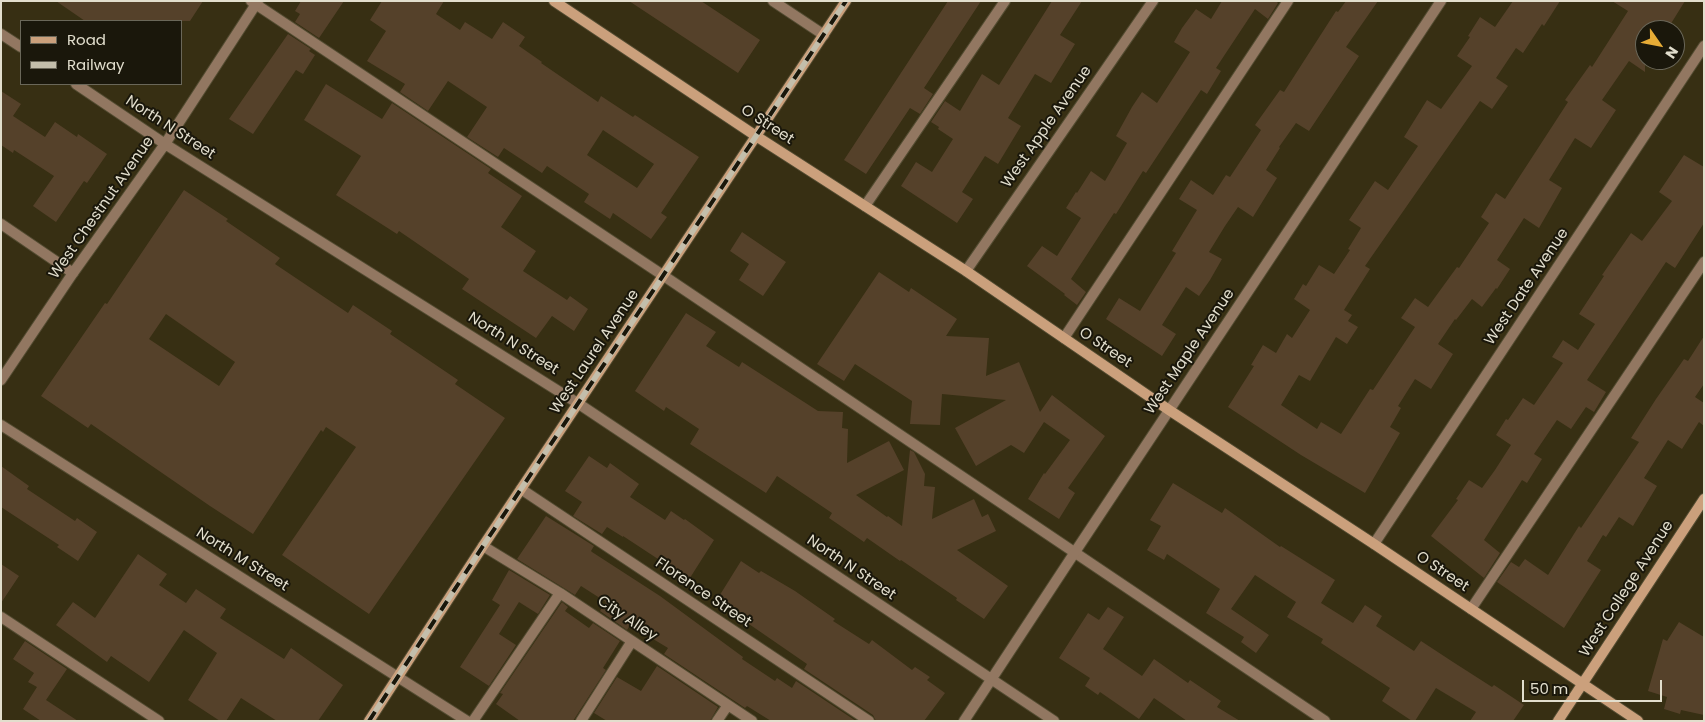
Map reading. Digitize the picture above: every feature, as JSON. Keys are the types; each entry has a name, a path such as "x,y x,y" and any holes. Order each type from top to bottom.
{"street":[{"name":"O Street","path":"554,1 756,136 966,271 1169,410 1374,544 1638,721"},
{"path":"773,1 824,35"},
{"name":"West Laurel Avenue","path":"369,721 483,546 846,1"},
{"path":"866,206 1005,1"},
{"name":"West Apple Avenue","path":"966,271 1153,1"},
{"path":"1064,338 1288,1"},
{"name":"West Maple Avenue","path":"964,721 1074,552 1441,1"},
{"path":"255,2 1325,721"},
{"name":"West Chestnut Avenue","path":"1,380 73,273 165,144 255,2"},
{"path":"1,34 20,46"},
{"name":"West Date Avenue","path":"1374,544 1704,46"},
{"name":"North N Street","path":"77,85 165,144 579,404 1054,721"},
{"path":"1,224 73,273"},
{"path":"1471,609 1704,262"},
{"name":"North M Street","path":"1,425 467,721"},
{"name":"Florence Street","path":"521,490 869,721"},
{"name":"West College Avenue","path":"1558,721 1704,499"},
{"name":"City Alley","path":"483,546 560,593 752,721"},
{"path":"473,721 560,593"},
{"path":"1,617 159,721"},
{"path":"581,721 632,641"},
{"path":"717,721 728,705"}],"building":[{"path":"56,1 203,1 190,21 84,20"},
{"path":"301,1 344,1 319,38 295,22 300,14 295,11"},
{"path":"382,1 444,1 436,14 460,30 465,22 492,39 503,22 525,37 519,46 541,63 598,102 601,96 633,117 635,115 699,157 661,213 667,217 651,239 613,213 610,219 584,202 589,194 547,166 542,173 504,148 498,157 467,137 487,107 448,81 428,111 400,92 405,84 367,61 386,31 370,20","holes":["603,130 654,164 637,188 587,155"]},
{"path":"629,1 701,1 760,40 738,73"},
{"path":"948,1 981,1 924,88 933,94 920,114 910,108 866,174 844,160"},
{"path":"1052,1 1082,1 1060,35 1075,44 1051,83 1035,74 1008,118 1021,126 998,164 985,156 962,192 973,199 957,223 901,186 916,162 932,172 953,139 931,122 945,101 960,111 982,74 999,85"},
{"path":"1222,1 1276,1 1278,3 1268,19 1255,9 1216,68 1221,71 1207,94 1201,90 1146,173 1143,171 1116,214 1114,213 1071,279 1086,292 1077,305 1027,266 1042,246 1057,256 1081,218 1066,208 1076,192 1091,171 1105,181 1127,143 1116,136 1132,107 1142,92 1157,103 1190,52 1174,42 1182,28 1196,9 1211,19"},
{"path":"1346,1 1378,1 1346,47 1359,56 1309,131 1296,123 1279,147 1266,170 1277,178 1253,217 1238,207 1225,226 1209,252 1222,259 1210,280 1199,296 1186,287 1162,325 1176,334 1162,356 1106,319 1119,298 1140,311 1176,253 1172,251 1197,210 1179,199 1191,180 1213,195 1226,175 1230,177 1261,130 1255,125 1280,90 1284,92 1336,11 1338,12"},
{"path":"1513,1 1560,1 1523,53 1516,48 1496,78 1508,86 1492,109 1480,101 1365,266 1370,269 1344,310 1352,315 1348,321 1358,327 1347,344 1336,337 1310,381 1299,375 1281,405 1317,429 1321,422 1341,434 1370,389 1373,390 1415,327 1401,318 1415,298 1428,307 1457,267 1459,268 1489,223 1481,217 1496,193 1505,199 1568,102 1565,100 1590,65 1592,67 1628,11 1612,1 1685,1 1673,20 1635,20 1635,65 1629,61 1602,100 1616,110 1591,148 1575,138 1549,180 1562,188 1539,228 1524,218 1497,260 1510,269 1497,289 1482,307 1472,299 1455,319 1438,344 1453,354 1431,389 1415,379 1398,406 1401,408 1390,427 1400,433 1365,493 1301,455 1228,407 1254,366 1251,365 1263,345 1276,353 1287,334 1292,338 1310,310 1294,299 1303,284 1306,286 1319,265 1334,274 1350,250 1348,249 1361,228 1349,220 1375,181 1388,190 1418,146 1404,137 1427,100 1441,109 1472,66 1457,56 1470,37 1468,36 1480,17 1495,27"},
{"path":"288,34 311,49 309,51 315,55 303,74 296,70 253,134 229,119"},
{"path":"326,84 382,119 392,103 491,169 488,173 522,196 501,227 536,251 523,271 567,300 570,296 588,309 574,331 552,316 536,338 462,289 469,279 399,231 397,234 336,195 361,156 304,120"},
{"path":"1,91 21,104 13,116 45,137 55,122 77,137 78,134 107,154 87,183 84,181 56,222 33,206 54,176 14,150 13,153 1,145"},
{"path":"1684,155 1704,167 1704,223 1675,268 1666,262 1587,380 1606,392 1594,412 1586,407 1571,429 1557,420 1534,454 1542,459 1527,483 1522,480 1484,540 1500,553 1484,578 1431,536 1458,500 1456,499 1469,480 1482,488 1495,470 1511,445 1496,435 1523,398 1534,405 1563,363 1552,357 1563,340 1578,350 1595,324 1579,314 1604,276 1602,275 1631,233 1642,241 1672,201 1659,192"},
{"path":"184,190 228,219 226,221 280,258 275,264 348,313 353,305 392,331 390,334 458,380 455,384 505,418 369,614 282,555 356,447 326,427 323,432 321,430 253,534 91,424 88,428 41,396 105,303 107,304","holes":["166,314 235,362 219,386 149,339"]},
{"path":"742,232 786,262 763,296 739,280 749,264 730,251"},
{"path":"879,272 909,292 911,288 957,319 946,336 989,338 986,376 1019,362 1040,412 1052,395 1105,436 1068,488 1075,493 1059,519 1028,499 1044,473 1070,440 1044,422 1024,453 1011,445 976,466 955,428 1006,400 942,394 940,425 910,424 912,401 855,364 844,381 817,364"},
{"path":"686,313 716,332 706,346 739,367 742,362 818,411 843,412 842,428 848,429 847,463 889,441 904,470 856,495 887,517 902,526 910,450 914,452 925,474 924,486 935,487 932,519 974,499 982,517 988,514 996,531 957,550 1008,586 984,619 901,560 867,538 864,542 829,518 832,513 777,476 766,493 690,444 699,429 666,407 664,411 635,391"},
{"path":"1704,336 1704,384 1695,397 1704,403 1704,426 1699,422 1682,449 1668,440 1644,478 1657,486 1633,526 1619,517 1606,537 1603,535 1587,561 1601,570 1564,628 1497,582 1511,562 1519,567 1525,559 1548,575 1579,526 1581,528 1639,442 1631,438 1656,399 1684,359 1688,361"},
{"path":"589,456 607,468 610,463 639,484 630,497 665,520 671,511 714,540 688,581 623,536 607,527 602,534 573,516 582,502 565,491"},
{"path":"1,466 29,486 27,489 75,521 77,518 97,532 78,561 57,547 59,545 1,507"},
{"path":"1173,483 1222,513 1225,508 1280,547 1335,580 1321,603 1353,623 1365,605 1382,616 1376,626 1414,651 1421,641 1492,687 1494,685 1524,705 1513,721 1470,721 1476,712 1436,688 1415,721 1412,721 1382,701 1390,688 1321,643 1323,639 1287,617 1296,602 1255,575 1231,609 1269,635 1256,653 1241,642 1244,637 1206,613 1220,589 1167,554 1164,560 1147,550 1161,526 1150,520"},
{"path":"546,516 594,546 592,552 660,596 743,657 742,659 775,681 777,678 792,688 796,681 856,721 771,721 747,706 745,708 664,654 668,648 630,625 627,630 600,611 606,602 581,586 575,595 517,559"},
{"path":"138,554 167,574 159,585 186,603 196,589 226,609 220,618 284,659 291,648 343,685 318,721 277,721 241,698 226,721 220,721 188,700 217,653 184,630 149,682 111,656 107,662 56,625 73,602 95,618"},
{"path":"741,561 759,573 761,571 795,591 835,619 833,621 869,644 872,640 912,670 915,667 930,677 927,680 945,693 924,721 876,721 873,715 804,669 807,664 733,613 736,610 718,598"},
{"path":"1,564 19,576 1,603"},
{"path":"509,570 550,595 538,614 519,602 499,634 516,645 489,686 460,667 500,605 492,600"},
{"path":"562,602 568,607 565,611 589,628 593,623 620,641 603,668 606,670 573,721 520,721 496,704 503,694 500,693"},
{"path":"1108,607 1124,617 1103,649 1142,676 1154,659 1188,683 1190,680 1221,701 1217,707 1240,721 1187,721 1154,698 1139,719 1100,692 1098,695 1085,686 1090,678 1059,658 1088,613 1099,620"},
{"path":"1679,622 1704,637 1704,715 1681,710 1680,714 1664,709 1667,697 1648,691 1663,639 1667,641"},
{"path":"25,641 67,669 46,700 78,721 41,721 23,709 37,687 28,682 34,673 13,659"},
{"path":"657,666 718,707 710,721 607,721 594,713 617,677 641,691"}],"railway":[{"path":"369,721 483,546 846,1"}]}
